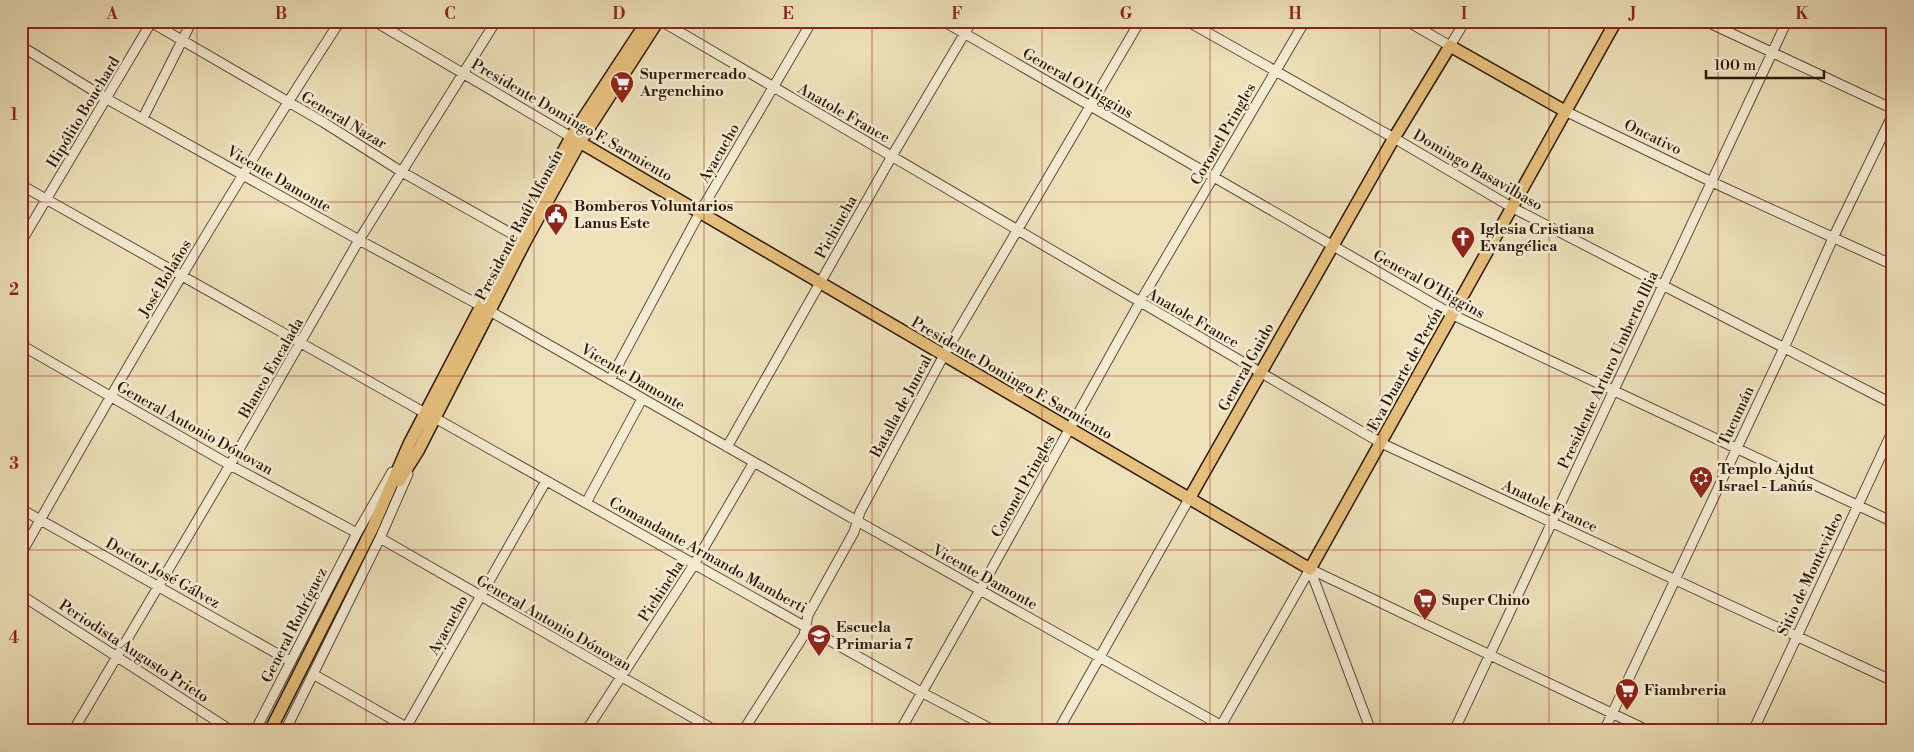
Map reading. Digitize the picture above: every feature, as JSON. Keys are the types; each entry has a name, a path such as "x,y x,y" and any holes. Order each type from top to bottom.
{"main road":[{"name":"Presidente Raúl Alfonsín","path":"270,731 382,507 521,239 576,140 647,21"},
{"name":"Presidente Raúl Alfonsín","path":"576,140 660,21"},
{"name":"Eva Duarte de Perón","path":"1310,569 1616,21"},
{"name":"Oncativo","path":"1450,46 1566,111"},
{"name":"General Guido","path":"1189,499 1394,138 1450,46"},
{"name":"Presidente Domingo F. Sarmiento","path":"576,140 1310,569"}],"street":[{"path":"142,118 192,21"},
{"name":"José Bolaños","path":"21,554 243,174 340,21"},
{"name":"Presidente Domingo F. Sarmiento","path":"374,21 576,140"},
{"name":"Blanco Encalada","path":"73,731 302,343 359,240 496,21"},
{"name":"Anatole France","path":"660,21 1381,443 1893,681"},
{"name":"Ayacucho","path":"610,380 700,212 812,21"},
{"name":"General O'Higgins","path":"943,21 1453,315 1893,522"},
{"name":"Pichincha","path":"726,447 892,156 972,21"},
{"name":"Batalla de Juncal","path":"743,731 804,636 808,615 854,532 860,512 944,355 1140,21"},
{"name":"Domingo Basavilbaso","path":"1187,21 1394,138 1513,208 1893,404"},
{"name":"Coronel Pringles","path":"900,731 1140,302 1305,21"},
{"name":"Oncativo","path":"1407,21 1450,46"},
{"name":"General Guido","path":"1450,46 1465,21"},
{"path":"1705,21 1893,109"},
{"name":"Presidente Arturo Umberto Illia","path":"1454,731 1787,21"},
{"name":"General Nazar","path":"151,22 402,172 521,239"},
{"name":"Hipólito Bouchard","path":"21,242 151,22"},
{"name":"Vicente Damonte","path":"21,46 107,99 485,309 857,521 1101,656 1220,728 1231,731"},
{"name":"Oncativo","path":"1566,111 1712,182 1893,265"},
{"name":"Tucumán","path":"1604,731 1784,348 1833,238 1893,114"},
{"name":"Comandante Armando Mamberti","path":"21,185 430,416 806,625 921,692 995,731"},
{"name":"General Antonio Dónovan","path":"21,345 230,465 357,533"},
{"path":"586,503 642,399"},
{"name":"Sitio de Montevideo","path":"1752,731 1893,430"},
{"name":"Presidente Raúl Alfonsín","path":"357,533 413,448"},
{"name":"Presidente Raúl Alfonsín","path":"380,538 413,448"},
{"name":"Pichincha","path":"586,731 695,563 754,462"},
{"name":"Ayacucho","path":"408,729 546,480"},
{"name":"General Guido","path":"1058,731 1189,499"},
{"name":"Doctor José Gálvez","path":"21,510 290,661"},
{"name":"General Rodríguez","path":"256,731 290,661 357,533"},
{"path":"285,731 380,538"},
{"name":"General Antonio Dónovan","path":"380,538 716,731"},
{"path":"1310,569 1371,731"},
{"name":"Presidente Domingo F. Sarmiento","path":"1310,569 1650,731"},
{"name":"Eva Duarte de Perón","path":"1220,728 1310,569"},
{"name":"Periodista Augusto Prieto","path":"21,595 232,731"},
{"path":"313,674 408,729"}],"place":[{"name":"Supermercado Argenchino","path":"622,104"},
{"name":"Bomberos Voluntarios Lanus Este","path":"556,236"},
{"name":"Iglesia Cristiana Evangélica","path":"1463,259"},
{"name":"Templo Ajdut Israel - Lanús","path":"1701,499"},
{"name":"Super Chino","path":"1425,621"},
{"name":"Escuela Primaria 7","path":"819,657"},
{"name":"Fiambreria","path":"1627,711"}]}
